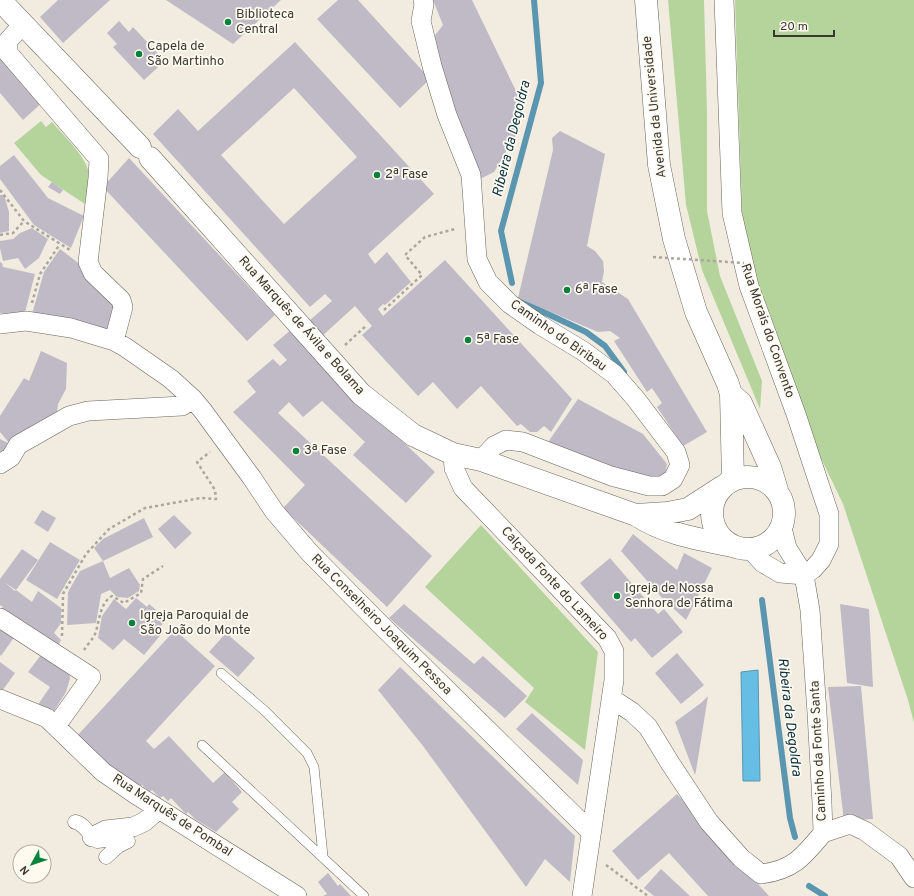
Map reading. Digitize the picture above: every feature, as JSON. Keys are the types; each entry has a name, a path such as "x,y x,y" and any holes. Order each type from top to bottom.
{"main road":[{"name":"Rua Marquês de Ávila e Bolama","path":"0,0 22,25 145,152 361,394 413,435 453,454 481,460 636,515 649,523 673,533 742,548"},
{"name":"Avenida da Universidade","path":"646,0 659,165 674,239 696,312 731,394 728,483"},
{"name":"Avenida da Universidade","path":"731,394 741,403 770,467 776,490"},
{"path":"745,477 756,478 768,482 776,490 782,498 784,508 782,528 777,536 769,543 742,548 722,539 712,518 712,507 716,496 728,483 745,477"},
{"name":"Rua Marquês de Ávila e Bolama","path":"636,515 667,514 688,509 728,483"}],"street":[{"name":"Caminho do Biribau","path":"423,0 424,4 421,21 432,66 447,115 471,176 477,259 488,282 510,304 540,325 583,351 614,374 635,398 676,452 680,465 673,479 662,486 649,486 611,476 522,442 506,440 494,446 481,460"},
{"name":"Rua Morais do Convento","path":"724,0 732,213 750,286 830,514 829,544 821,560 814,569 804,575"},
{"path":"22,25 8,41 8,52 99,159 88,262 93,273 121,300 123,307 114,342"},
{"name":"Rua Conselheiro Joaquim Pessoa","path":"0,324 26,321 71,328 125,347 172,379 193,399 225,441 274,511 309,552 591,832"},
{"path":"0,464 10,457 18,445 69,416 88,412 182,406 193,399"},
{"name":"Calçada Fonte do Lameiro","path":"453,454 454,468 463,488 607,638 614,651 614,680 612,699 582,896"},
{"path":"782,528 787,548 804,575"},
{"path":"742,548 780,573 804,575"},
{"name":"Caminho da Fonte Santa","path":"612,699 632,712 648,727 670,764 709,822 741,858 761,874 772,873 787,868 807,852 823,833 810,610 804,575"},
{"path":"0,618 91,677 56,726"},
{"name":"Rua Marquês de Pombal","path":"0,699 47,718 104,772 158,809 297,896"},
{"path":"92,837 106,830 133,827 144,822 158,809"},
{"path":"75,822 82,825 97,841 124,838 128,841 118,846 106,857"},
{"path":"823,833 850,824 865,831 899,856 914,878"}],"lane":[{"path":"221,673 265,711 307,753 314,767 322,856"},
{"path":"202,745 364,896"}],"path":[{"path":"0,190 24,221 88,262"},
{"path":"0,235 13,233 24,221"},
{"path":"384,310 422,275 405,255 425,237 474,225"},
{"path":"26,321 40,274 60,244"},
{"path":"653,257 744,263"},
{"path":"331,359 366,325"},
{"path":"67,661 63,634 63,594 86,554 109,529 145,508 201,498 216,499 215,490 197,462 200,459"},
{"path":"67,661 95,634 100,614 107,599 112,596 124,603 141,593 143,579 163,566"},
{"path":"588,852 648,896"}],"green space":[{"path":"668,0 704,0 707,111 707,211 720,276 762,381 760,409 702,270 686,205"},
{"path":"735,0 914,0 914,723 908,700 843,504 799,412 753,281 742,212"},
{"path":"41,121 46,127 52,122 85,162 88,169 89,183 85,204 41,175 14,143"},
{"path":"481,525 598,652 585,750 525,702 534,688 425,587"}],"water":[{"path":"758,670 760,781 743,781 741,672"}],"building":[{"path":"58,0 110,0 63,43 40,17"},
{"name":"Biblioteca Central","path":"166,0 281,0 233,44"},
{"path":"338,0 358,0 430,79 400,108 317,19"},
{"path":"433,0 472,0 517,93 516,135 494,172 476,181 433,38 443,25"},
{"name":"Capela de São Martinho","path":"119,21 129,32 133,27 165,61 144,80 113,47 117,44 107,33"},
{"path":"295,42 434,194 368,254 375,264 387,252 411,282 385,305 383,304 378,309 383,316 445,260 572,399 551,432 544,426 537,432 530,432 521,424 517,426 481,386 457,409 433,382 418,396 362,335 372,326 355,306 309,348 342,384 435,472 406,503 353,455 365,442 322,401 303,417 289,402 278,413 432,556 387,607 283,508 305,485 233,412 256,392 247,381 273,359 280,366 287,360 273,345 292,329 295,333 332,301 325,294 310,307 153,134 178,109 198,131","holes":["294,88 357,157 284,224 221,155"]},
{"path":"0,44 46,99 23,120 0,93"},
{"name":"6ª Fase","path":"560,131 605,154 587,246 595,251 603,261 604,271 602,282 628,299 707,432 683,446 657,407 662,403 652,388 647,392 614,341 620,338 610,331 598,332 518,298 553,150 552,138"},
{"path":"14,155 48,198 84,216 71,248 34,225 0,179 0,166"},
{"path":"129,158 275,315 247,341 103,187"},
{"path":"52,182 63,190 60,194 48,187"},
{"path":"0,195 4,195 9,212 9,231 0,233"},
{"path":"32,228 48,239 39,258 25,269 18,258 3,261 0,241 13,239 20,233"},
{"path":"60,249 81,265 100,285 96,289 114,297 118,302 109,334 32,314 44,272"},
{"path":"0,262 2,263 3,267 35,274 24,316 0,313"},
{"path":"41,351 67,363 66,389 58,404 57,412 0,460 0,439 10,444 0,432 0,416 24,378 29,381"},
{"path":"578,399 643,434 667,464 665,475 655,483 546,445"},
{"path":"42,510 56,518 48,532 34,523"},
{"path":"174,515 192,533 175,549 158,529"},
{"path":"144,518 153,537 103,561 94,548 103,539"},
{"path":"633,534 677,570 684,553 712,568 686,620 663,599 621,551"},
{"path":"50,542 80,560 57,599 26,580"},
{"path":"22,549 38,560 16,590 32,602 38,591 61,608 61,623 54,633 61,640 55,652 0,610 3,607 0,605 0,579"},
{"name":"Igreja de Nossa Senhora de Fátima","path":"610,558 658,614 664,609 683,632 652,658 635,638 631,642 580,583"},
{"path":"103,561 110,578 129,568 140,585 139,591 128,598 117,597 110,590 101,594 96,623 67,625 68,592 80,571"},
{"name":"Igreja Paroquial de São João do Monte","path":"136,598 147,607 149,604 167,619 159,628 163,632 144,655 124,639 113,650 98,638 102,616 114,599 126,609"},
{"path":"404,604 474,664 483,656 527,696 505,718 389,618"},
{"path":"840,604 869,609 873,687 847,683"},
{"path":"0,622 17,633 1,656 0,655"},
{"path":"175,630 215,666 146,741 154,749 169,736 213,783 225,772 242,792 232,802 239,809 216,832 195,819 188,812 186,814 171,798 168,801 163,796 160,798 152,790 149,792 142,785 140,787 131,779 129,781 116,774 76,737"},
{"path":"226,633 255,658 238,677 209,652"},
{"path":"44,651 69,671 70,679 66,692 52,714 35,709 50,687 28,672"},
{"path":"677,653 704,685 681,704 655,673"},
{"path":"0,662 15,673 0,694"},
{"path":"400,667 575,836 570,882 545,859 526,887 423,746 378,690"},
{"path":"861,686 873,819 844,821 828,687"},
{"path":"708,696 696,771 695,775 675,722"},
{"path":"532,713 583,760 578,785 516,729"},
{"path":"677,794 769,896 708,896 669,853 638,880 612,851"},
{"path":"661,869 690,896 654,896 644,888"},
{"path":"328,873 338,886 340,884 351,896 323,896 327,894 318,882"}],"waterway":[{"name":"Ribeira da Degoldra","path":"512,283 501,231 541,83 534,0"},
{"name":"Ribeira da Degoldra","path":"518,300 586,332 605,346 624,372"},
{"name":"Ribeira da Degoldra","path":"762,600 790,818 795,837"},
{"name":"Ribeira da Degoldra","path":"809,886 825,896"}],"place":[{"name":"Biblioteca Central","path":"228,22"},
{"name":"Capela de São Martinho","path":"139,54"},
{"name":"2ª Fase","path":"377,175"},
{"name":"6ª Fase","path":"567,290"},
{"name":"5ª Fase","path":"468,340"},
{"name":"3ª Fase","path":"296,451"},
{"name":"Igreja de Nossa Senhora de Fátima","path":"617,596"},
{"name":"Igreja Paroquial de São João do Monte","path":"132,623"}]}
